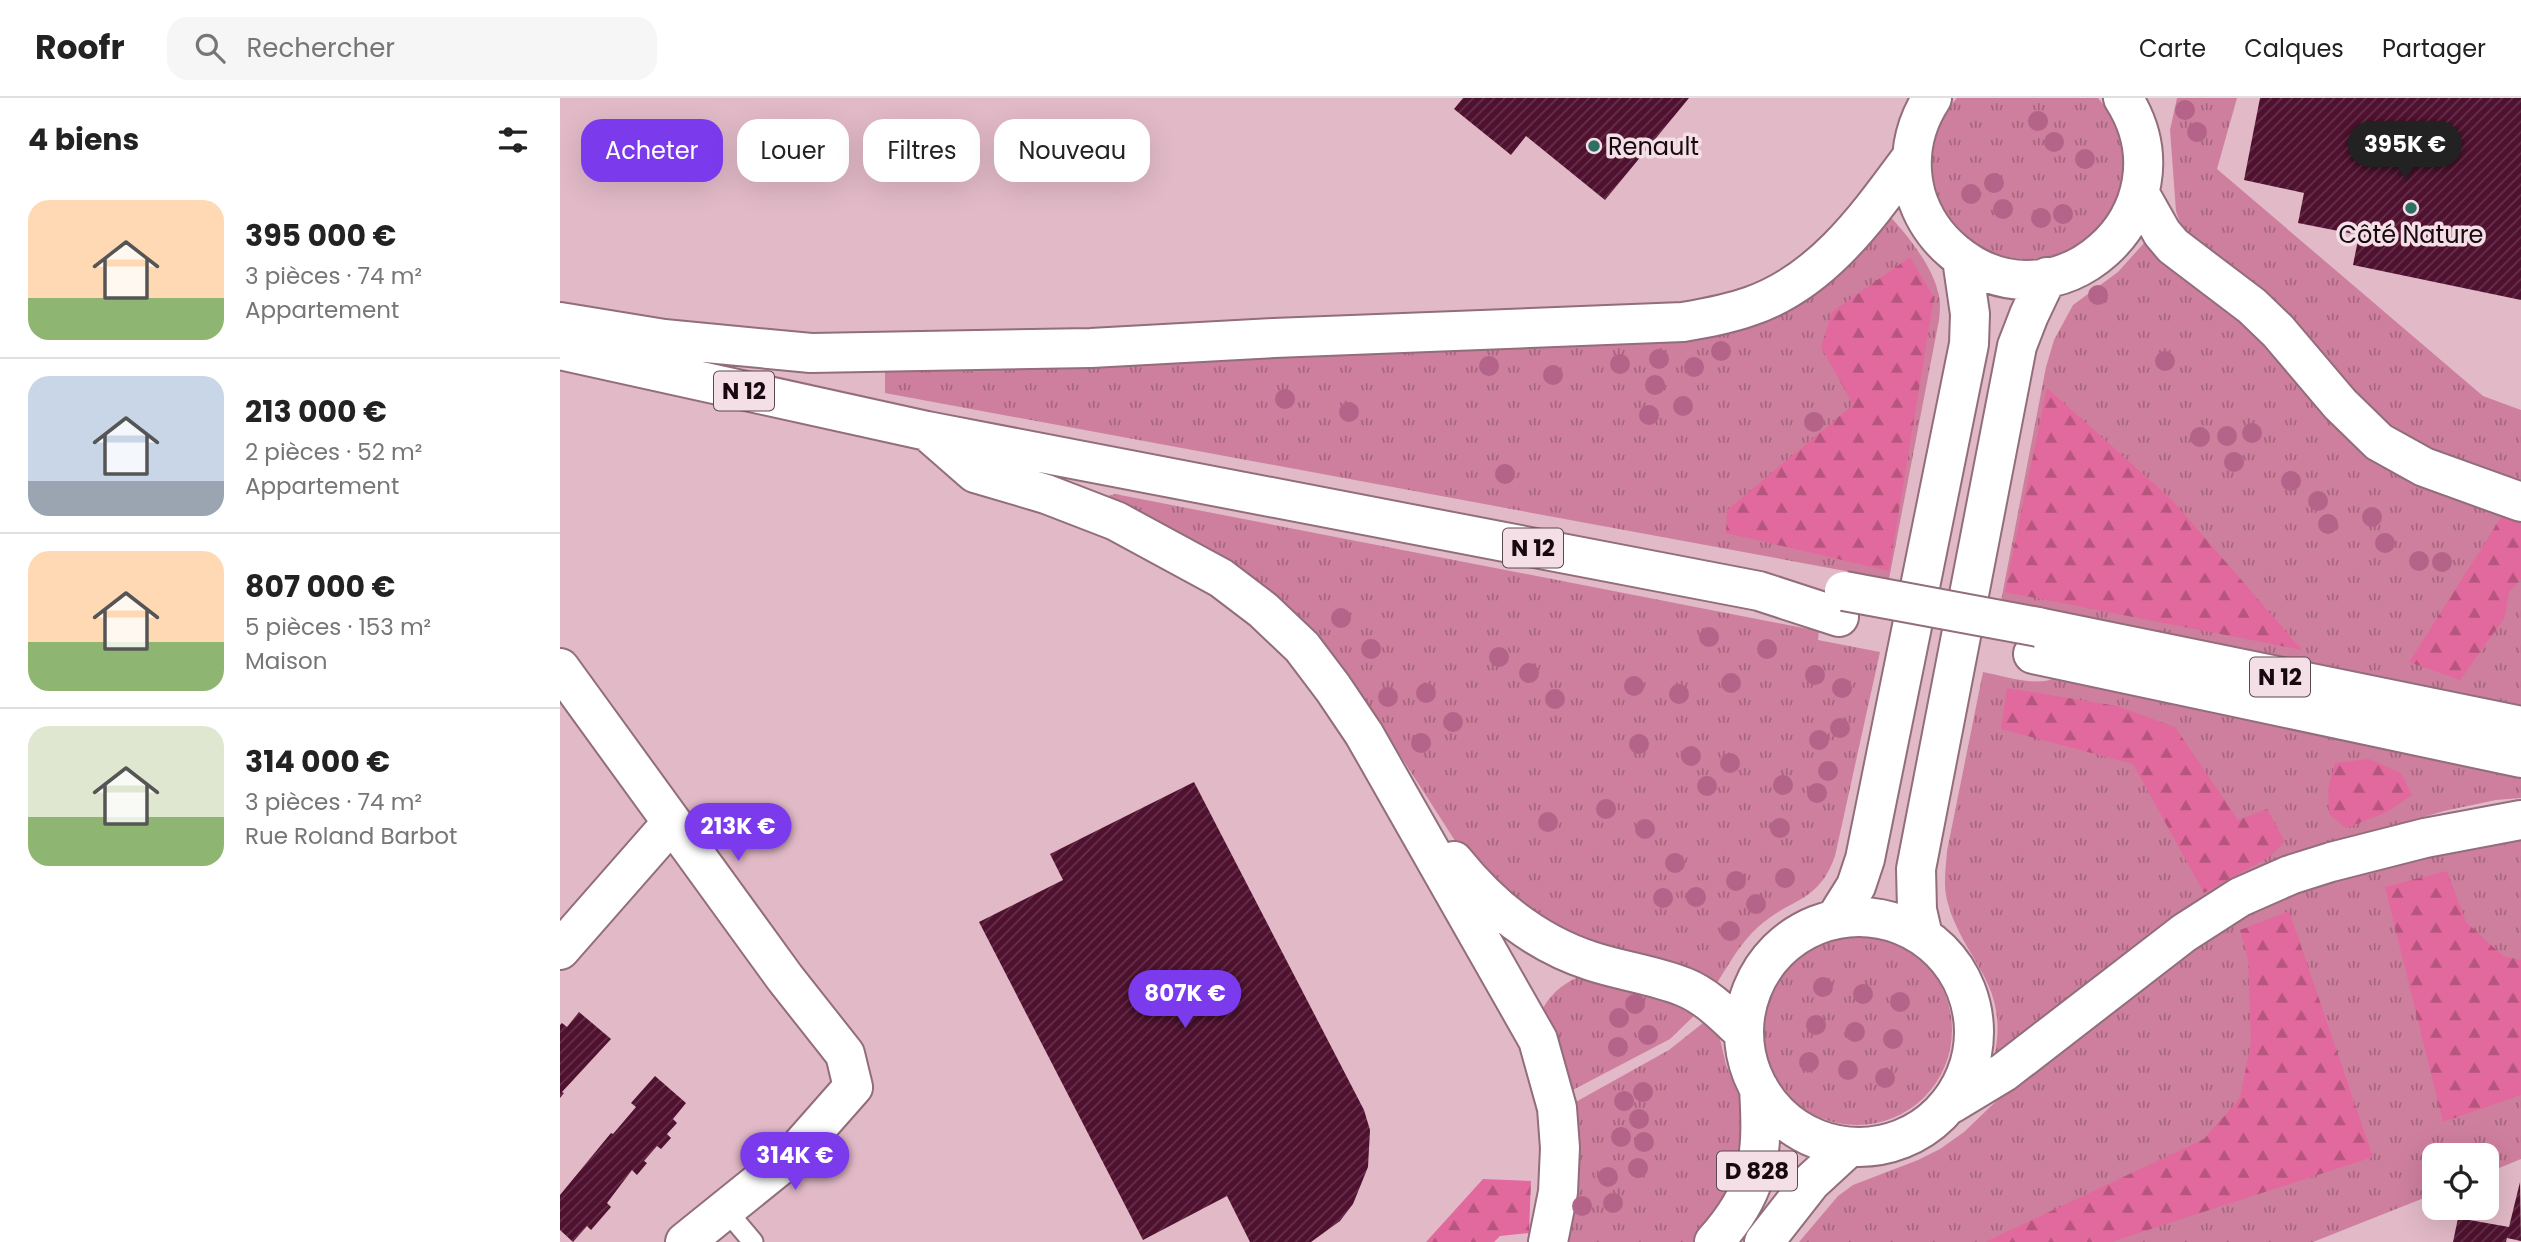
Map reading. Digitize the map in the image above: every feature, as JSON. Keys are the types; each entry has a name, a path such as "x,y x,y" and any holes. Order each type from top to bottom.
{"main road":[{"path":"1932,98 1924,109 1915,133 1911,158 1913,182 1919,204 1929,225 1944,244 1962,259 1975,266 2018,279 2069,272 2106,249 2120,233 2140,194 2144,170 2136,106"},
{"path":"560,323 664,339 811,353 1091,348 1683,322 1722,315 1754,305 1786,290 1812,272 1865,220 1911,158"},
{"path":"2140,194 2162,233 2173,246 2252,306 2278,331 2340,404 2379,442 2424,467 2521,502"},
{"path":"1836,919 1856,886 1865,859 1969,344 1970,314 1962,259"},
{"path":"1923,936 1914,880 1929,797 2017,346 2047,277"},
{"name":"N 12","path":"560,350 927,431 1759,591 2521,726"},
{"path":"927,431 975,474 1046,494 1116,522 1171,549 1231,586 1263,610 1302,647 1364,734 1538,1040 1557,1108 1560,1148 1558,1192 1548,1242"},
{"name":"N 12","path":"2036,641 2521,758"},
{"path":"560,668 785,978 845,1054 853,1087 793,1155 685,1242"},
{"path":"1391,781 1463,872 1490,901 1518,924 1552,945 1590,961 1686,988 1722,1012 1744,1032"},
{"path":"1949,1105 1960,1088 1972,1058 1975,1024 1972,1005 1958,972 1947,957 1923,936 1910,928 1879,918 1863,916 1836,919 1804,930 1790,939 1767,962 1747,1003 1744,1032 1747,1059 1759,1088 1782,1118 1812,1138 1849,1147 1879,1146 1912,1135 1949,1105 2004,1072 2184,933 2240,897 2290,875 2342,859 2425,838 2521,820"},
{"path":"560,950 660,836 674,826"},
{"name":"D 828","path":"1714,1242 1744,1201 1757,1171 1762,1135 1759,1088"},
{"name":"D 828","path":"1764,1242 1811,1182 1849,1147"}],"lane":[{"path":"726,1210 753,1242"}],"green space":[{"path":"1957,98 2098,98 2118,133 2123,152 2123,172 2121,188 2113,207 2090,236 2066,251 2039,258 2012,258 1986,250 1963,234 1945,212 1932,172 1933,149 1939,127"},
{"path":"2177,98 2237,98 2217,169 2483,396 2521,410 2521,490 2391,435 2183,232 2176,211 2170,130"},
{"path":"1886,212 1924,260 1935,282 1940,306 1889,579 885,393 885,366 1681,333"},
{"path":"2151,231 2288,361 2521,515 2521,715 2001,601 2046,367 2054,340 2073,305 2118,272"},
{"path":"1910,257 1934,298 1889,571 1726,533 1727,510 1853,405 1821,347 1832,312"},
{"path":"2047,388 2171,499 2302,650 2005,592"},
{"path":"1115,494 1819,631 1818,640 1880,652 1835,856 1828,872 1812,892 1770,917 1751,934 1713,989 1536,919 1459,847 1359,691 1311,631 1104,497"},
{"path":"2502,516 2521,523 2521,579 2509,592 2505,617 2460,680 2409,662"},
{"path":"1983,672 2029,681 2055,678 2521,770 2521,798 2496,800 2444,811 2345,840 1994,1058 1998,1032 1991,991 1954,921 1945,882 1947,851"},
{"path":"2007,688 2117,706 2175,727 2238,820 2267,809 2285,842 2269,857 2204,893 2133,764 2001,729"},
{"path":"2369,759 2401,773 2412,795 2385,813 2346,828 2329,814 2328,789 2335,763"},
{"path":"2521,833 2521,1159 2499,1168 2499,1143 2422,1143 2422,1199 2313,1242 1799,1242 1838,1196 1853,1185 1940,1149 1964,1132 2011,1087 2196,942 2273,896"},
{"path":"2447,871 2466,922 2503,956 2521,960 2521,1095 2443,1122 2385,887"},
{"path":"2289,911 2373,1157 2111,1242 1985,1242 2204,1139 2240,1098 2251,1042 2248,959 2240,930"},
{"path":"1857,935 1876,936 1893,942 1924,963 1945,994 1951,1011 1951,1049 1945,1066 1924,1097 1893,1118 1876,1124 1857,1125 1838,1124 1821,1118 1790,1097 1769,1066 1763,1049 1762,1030 1763,1011 1769,994 1790,963 1821,942 1838,936"},
{"path":"1588,973 1701,1009 1670,1039 1569,1092 1542,1010 1561,987"},
{"path":"1708,1019 1720,1039 1726,1065 1742,1103 1746,1157 1702,1242 1560,1242 1572,1104 1669,1050"},
{"path":"1483,1179 1531,1181 1529,1233 1500,1236 1494,1242 1426,1242"}],"building":[{"name":"Renault","path":"1463,98 1689,98 1605,200 1526,136 1511,155 1454,109"},
{"name":"Côté Nature","path":"2260,98 2521,98 2521,300 2353,265 2359,235 2298,223 2304,193 2244,180"},
{"path":"1194,782 1364,1110 1370,1130 1368,1167 1353,1204 1340,1221 1311,1242 1250,1242 1227,1196 1143,1240 979,922 1063,880 1050,854"},
{"path":"579,1012 611,1039 562,1092 564,1093 560,1098 560,1025 562,1023 567,1027"},
{"path":"655,1076 686,1103 673,1119 677,1123 667,1134 671,1138 661,1149 657,1146 644,1161 647,1163 637,1175 632,1170 607,1203 611,1207 591,1230 587,1226 573,1242 560,1230 560,1195 636,1107 631,1103"},
{"path":"2520,1182 2521,1241 2507,1238 2506,1242 2453,1242 2458,1220 2509,1227"}],"place":[{"name":"Renault","path":"1594,146"},
{"name":"Côté Nature","path":"2411,208"}]}
